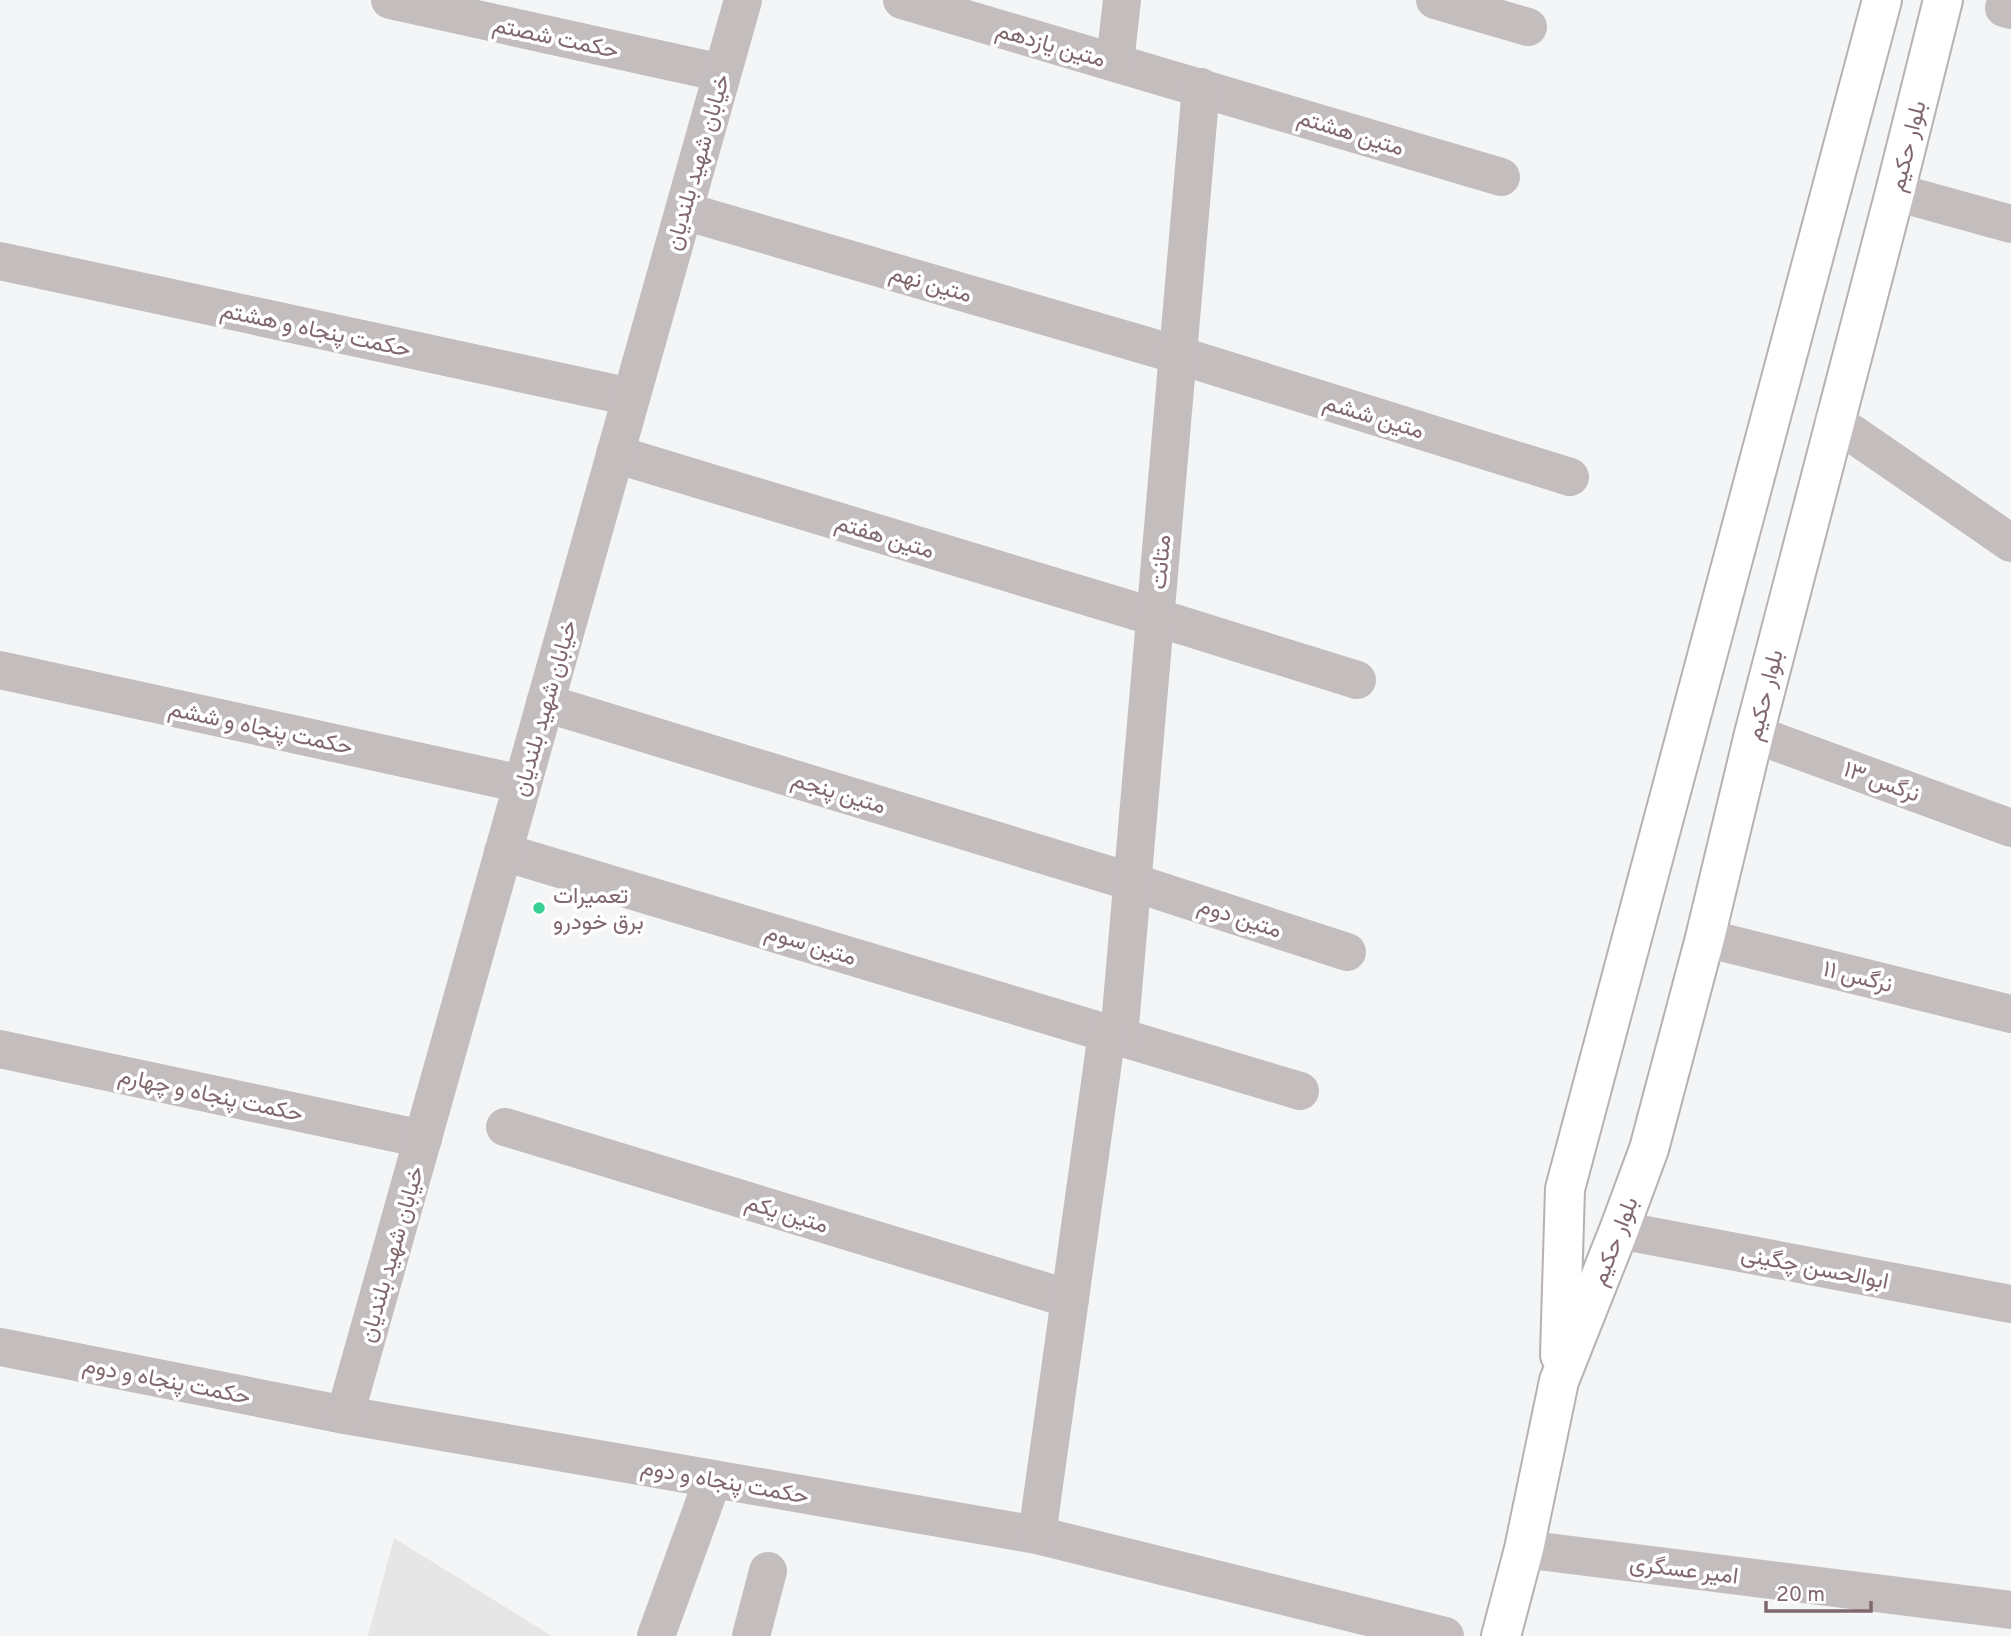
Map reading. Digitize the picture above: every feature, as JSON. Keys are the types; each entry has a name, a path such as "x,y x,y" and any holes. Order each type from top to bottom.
{"main road":[{"name":"بلوار حکیم","path":"1559,1381 1564,1189 1882,0"},
{"name":"بلوار حکیم","path":"1501,1636 1524,1549 1559,1381 1649,1149 1943,0"}],"street":[{"name":"حکمت شصتم","path":"390,0 722,73"},
{"name":"خیابان شهید بلندیان","path":"345,1415 743,0"},
{"name":"متین یازدهم","path":"902,0 1201,87"},
{"path":"1115,62 1122,0"},
{"path":"1435,0 1528,27"},
{"name":"متین هشتم","path":"1201,87 1501,177"},
{"name":"متانت","path":"1037,1535 1070,1298 1113,1035 1132,882 1201,87"},
{"path":"1895,192 2011,225"},
{"name":"متین نهم","path":"684,211 1178,355"},
{"name":"حکمت پنجاه و هشتم","path":"0,261 631,397"},
{"name":"متین ششم","path":"1178,355 1570,477"},
{"path":"1835,421 2011,543"},
{"name":"متین هفتم","path":"615,454 1357,680"},
{"name":"حکمت پنجاه و ششم","path":"0,670 522,784"},
{"name":"متین پنجم","path":"545,703 1132,882"},
{"name":"نرگس ۱۳","path":"1754,734 2011,828"},
{"name":"متین سوم","path":"503,852 1300,1091"},
{"name":"متین دوم","path":"1132,882 1348,951"},
{"name":"نرگس ۱۱","path":"1705,938 2011,1014"},
{"name":"حکمت پنجاه و چهارم","path":"0,1049 423,1139"},
{"name":"متین یکم","path":"505,1127 1070,1298"},
{"name":"ابوالحسن چگینی","path":"1619,1230 2011,1304"},
{"name":"حکمت پنجاه و دوم","path":"0,1347 345,1415 1037,1535 1445,1636"},
{"path":"656,1636 713,1479"},
{"name":"امیر عسگری","path":"1524,1549 2011,1610"},
{"path":"751,1636 768,1572"}],"shaded area":[{"path":"394,1538 552,1636 368,1636"}],"place":[{"name":"تعمیرات برق خودرو","path":"539,908"}]}
